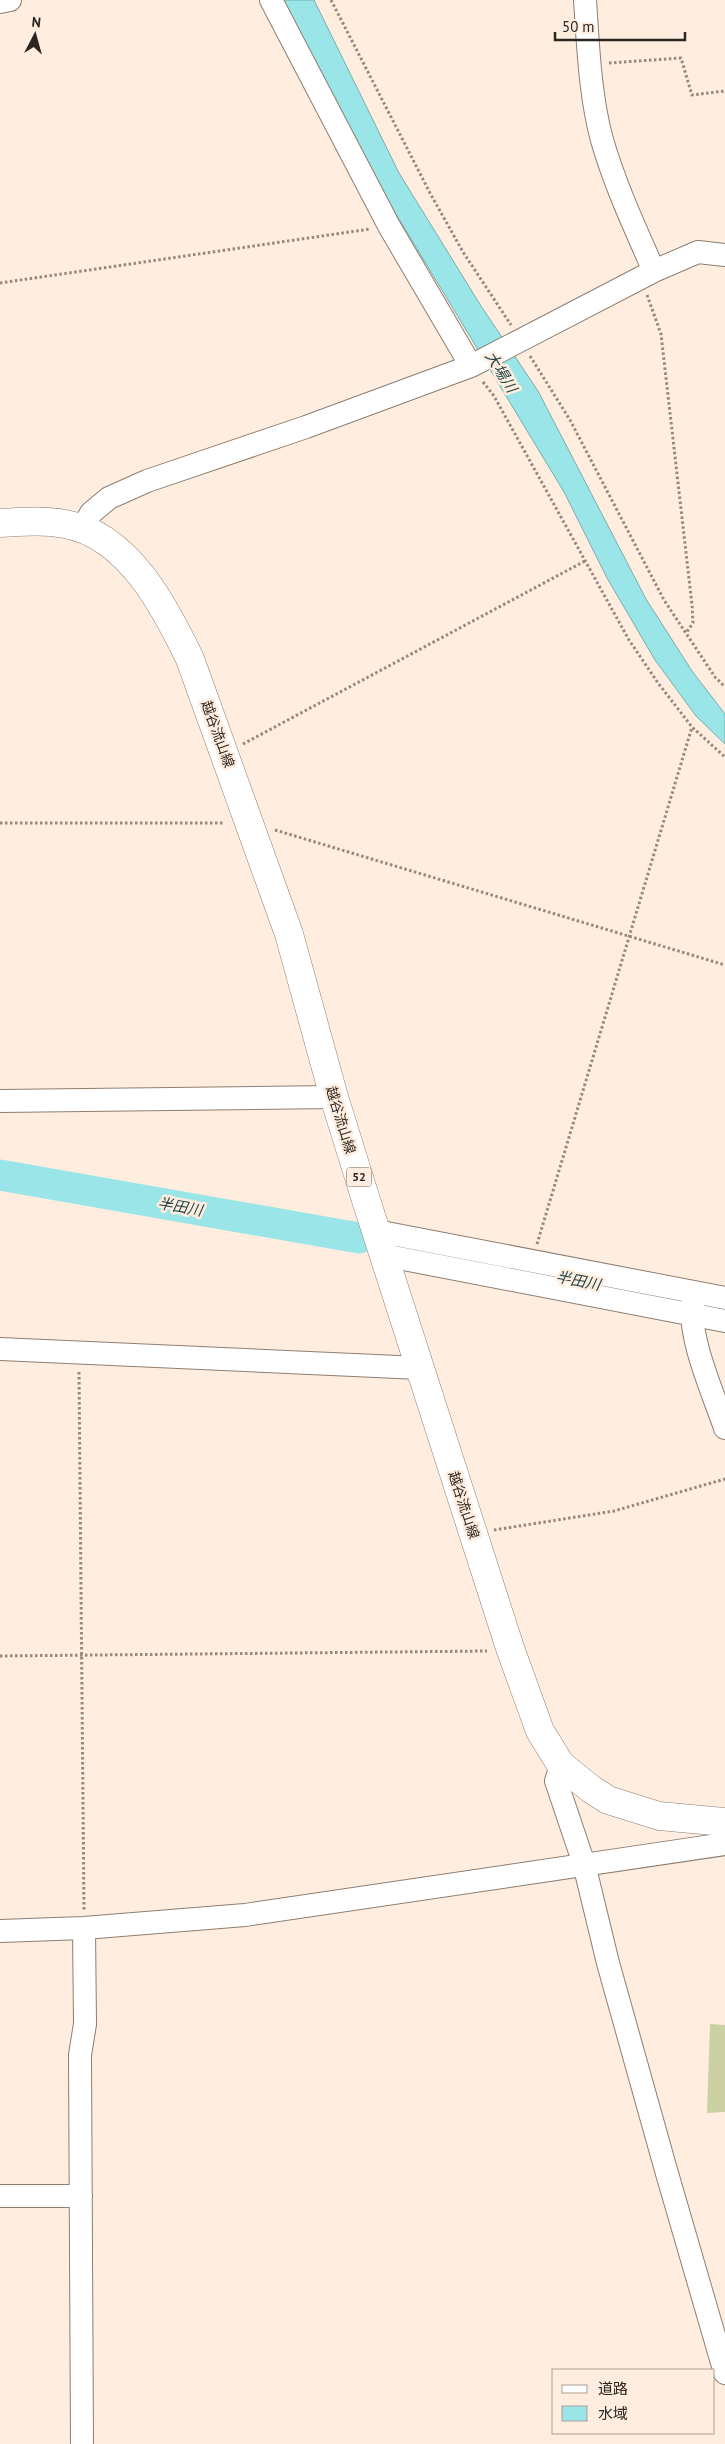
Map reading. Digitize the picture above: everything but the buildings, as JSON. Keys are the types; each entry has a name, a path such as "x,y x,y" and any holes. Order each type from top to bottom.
{"main road":[{"name":"越谷流山線","path":"0,523 49,521 94,534 118,551 155,598 176,630 190,659 288,934 334,1097 380,1243 510,1648 540,1731 562,1765 591,1790 608,1800 659,1816 725,1822"}],"street":[{"path":"0,2 10,0"},
{"path":"271,0 389,226 475,364"},
{"path":"585,0 590,65 602,138 647,274"},
{"path":"82,529 91,513 109,498 147,481 306,427 475,364 647,274 698,252 725,256"},
{"path":"0,1101 334,1097"},
{"path":"380,1243 533,1261 693,1303 725,1321"},
{"path":"380,1243 693,1303 725,1298"},
{"path":"693,1303 694,1332 725,1428"},
{"path":"0,1349 420,1368"},
{"path":"562,1765 556,1781 584,1864 663,2161 725,2373"},
{"path":"0,1931 84,1928 245,1915 725,1844"},
{"path":"82,2444 80,2055 85,2024 84,1928"},
{"path":"0,2196 80,2196"}],"path":[{"path":"331,0 430,193 463,252 517,341 570,420 664,600 714,677 725,687"},
{"path":"590,65 681,58 692,95 725,91"},
{"path":"0,283 389,226"},
{"path":"647,274 661,334 692,605 693,623 686,633"},
{"path":"475,364 629,640 658,683 692,727 725,757"},
{"path":"225,753 585,561"},
{"path":"533,1261 692,727"},
{"path":"0,823 250,823 725,966"},
{"path":"79,1354 84,1928"},
{"path":"473,1533 614,1511 725,1479"},
{"path":"0,1656 490,1651 510,1648"}],"green space":[{"path":"710,2024 725,2025 725,2112 707,2113"}],"water":[{"name":"大場川","path":"280,0 314,0 399,173 481,306 538,391 646,599 692,671 725,714 725,744 696,716 655,660 607,578 564,492 327,100"}],"waterway":[{"name":"半田川","path":"0,1175 359,1238"}]}
